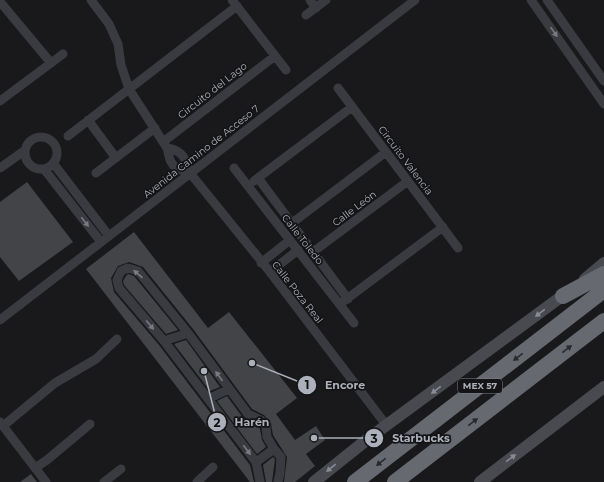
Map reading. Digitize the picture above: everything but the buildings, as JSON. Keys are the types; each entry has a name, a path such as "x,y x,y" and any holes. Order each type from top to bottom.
{"highway":[{"path":"563,296 604,274"},
{"name":"MEX 57","path":"355,482 604,290"},
{"name":"MEX 57","path":"395,482 604,321"},
{"path":"400,482 420,463"}],"main road":[{"path":"314,482 351,452 563,296 604,263"},
{"path":"480,482 604,387"}],"street":[{"path":"91,0 109,24 118,44 121,65 129,89 165,145 173,165 178,169 190,173"},
{"path":"310,0 316,8"},
{"path":"306,15 326,0"},
{"name":"Avenida Camino de Acceso 7","path":"0,320 415,0"},
{"path":"604,81 547,0 534,3 604,104"},
{"path":"2,2 51,63"},
{"path":"68,136 129,89 234,3 286,70"},
{"path":"568,53 580,47"},
{"path":"0,100 63,54"},
{"name":"Circuito del Lago","path":"165,145 275,56"},
{"name":"Circuito Valencia","path":"338,88 458,248"},
{"path":"248,186 352,107"},
{"path":"88,120 116,158"},
{"path":"96,173 155,128"},
{"path":"0,168 24,151 29,141 34,138 45,137 54,143 57,153 53,163 44,169 39,169 30,165 26,161 24,151"},
{"path":"165,145 177,150 184,157 190,173"},
{"path":"292,223 386,152"},
{"path":"53,163 84,203 105,239"},
{"name":"Calle Toledo","path":"234,168 354,323"},
{"path":"44,169 76,210 105,239"},
{"name":"Calle Poza Real","path":"190,173 261,263 270,272 387,426"},
{"name":"Calle Toledo","path":"258,178 348,299"},
{"name":"Calle León","path":"313,252 408,181"},
{"path":"76,210 84,203"},
{"path":"340,305 443,227"},
{"path":"261,263 290,240"},
{"path":"270,272 298,250"},
{"path":"260,482 256,462 164,341 119,288 117,280 121,271 128,268 138,272 188,333 248,414 261,420 266,427 267,437 281,457 278,482"},
{"path":"164,341 188,333"},
{"path":"46,482 1,424 55,383 96,359 117,339"},
{"path":"208,399 229,389"},
{"path":"35,468 47,460 90,424"},
{"path":"256,462 274,449"},
{"path":"197,482 213,467"},
{"path":"104,482 121,469"}],"place":[{"name":"Encore","path":"252,363"},
{"name":"Harén","path":"204,371"},
{"name":"Starbucks","path":"314,438"}]}
